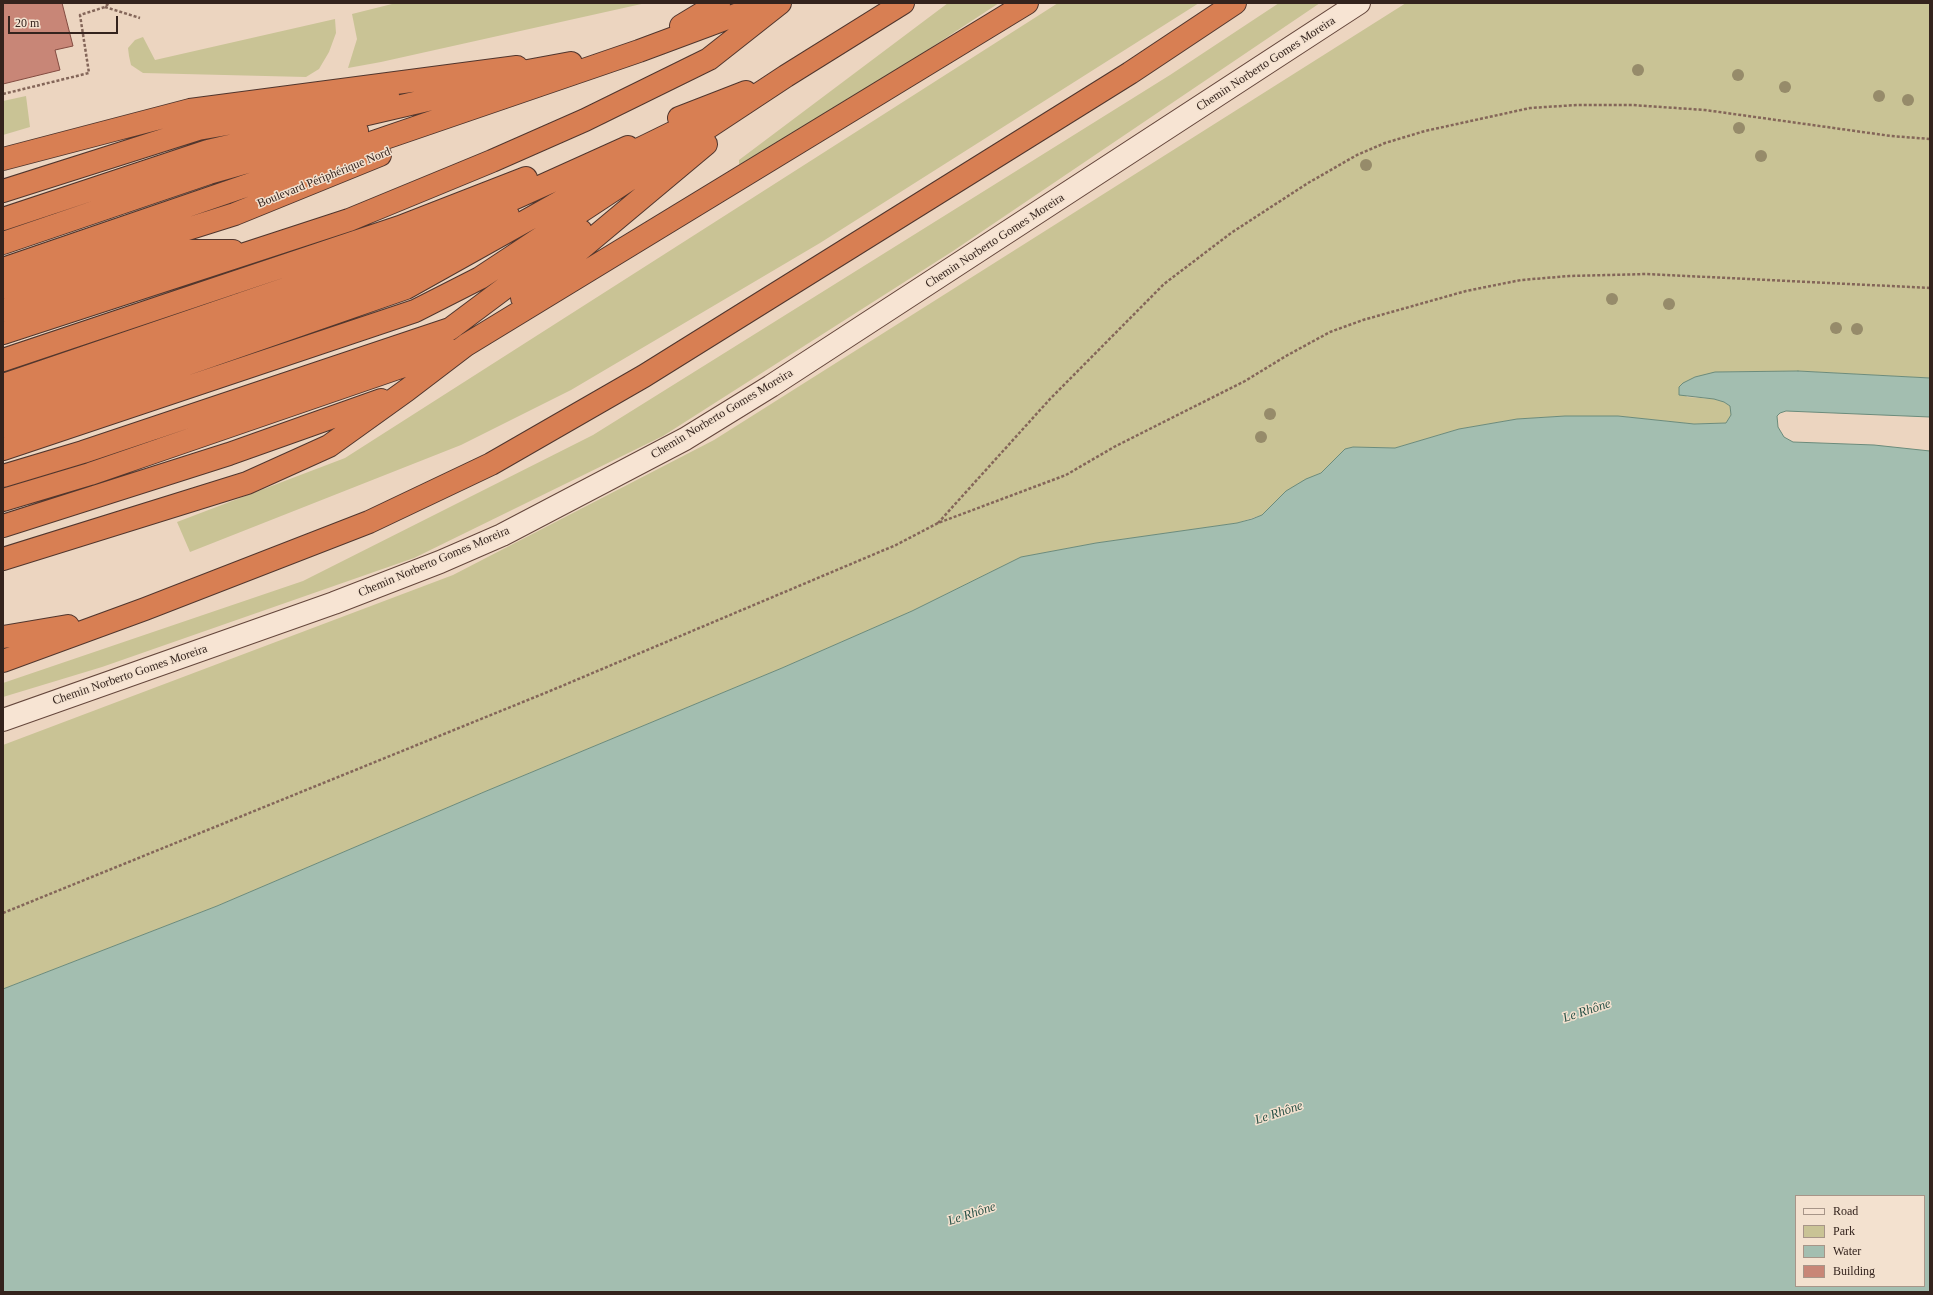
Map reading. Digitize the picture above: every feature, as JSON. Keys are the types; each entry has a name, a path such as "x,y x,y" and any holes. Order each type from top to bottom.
{"highway":[{"path":"3,219 208,151 639,52 719,3"},
{"name":"Boulevard Périphérique Nord","path":"3,287 235,214 639,52 768,3"},
{"path":"3,333 349,220 492,161 585,120 709,60 780,3"},
{"path":"3,449 415,311 480,278 786,76 903,3"},
{"path":"3,500 90,474 466,345 1027,3"},
{"path":"3,661 145,609 369,522 491,464 651,372 1130,73 1235,3"},
{"name":"Boulevard Périphérique Nord","path":"3,159 190,110 639,52"},
{"name":"Boulevard Périphérique Nord","path":"3,190 198,129 639,52"},
{"name":"Boulevard Périphérique Nord","path":"3,243 209,173 639,52"},
{"name":"Boulevard Périphérique Nord","path":"3,269 639,52"},
{"path":"3,560 247,483 329,446 407,390 466,345 786,76"},
{"path":"3,360 400,227 786,76"},
{"path":"3,385 402,249 786,76"},
{"path":"3,404 63,386 401,268 786,76"},
{"path":"3,426 69,405 406,288 786,76"},
{"path":"3,476 83,452 450,329 786,76"},
{"path":"3,310 189,251 250,252"},
{"path":"3,526 229,454 407,390"},
{"path":"3,637 52,629 145,609"}],"main road":[{"name":"Chemin Norberto Gomes Moreira","path":"3,720 334,603 440,562 502,535 684,439 771,386 1359,3"}],"path":[{"path":"3,94 89,73 80,15 105,7 109,3"},
{"path":"105,7 140,18"},
{"path":"938,523 1050,399 1164,284 1231,233 1308,183 1357,155 1384,143 1425,131 1530,108 1577,105 1632,105 1698,109 1891,136 1930,139"},
{"path":"3,913 550,691 896,545 938,523 1066,475 1114,446 1245,381 1330,332 1396,309 1466,290 1521,280 1610,274 1773,279 1930,288"}],"green space":[{"path":"396,3 646,3 348,68 357,39 352,14"},
{"path":"948,3 999,3 830,114 743,166 739,164 739,160"},
{"path":"1058,3 1199,3 820,243 571,390 461,445 190,552 177,522 345,458"},
{"path":"1279,3 1320,3 953,251 663,436 414,558 102,667 3,697 3,683 303,581 593,435 1170,75"},
{"path":"1406,3 1930,3 1930,378 1798,371 1720,372 1695,377 1681,386 1687,397 1714,399 1724,402 1730,406 1731,415 1726,423 1694,424 1618,416 1565,416 1517,419 1459,429 1395,448 1353,447 1345,449 1326,470 1286,491 1262,515 1237,523 1096,543 1021,557 912,611 782,668 484,792 217,906 3,989 3,745 453,575 714,440"},
{"path":"335,19 336,33 329,52 319,69 306,77 143,73 131,65 129,56 128,48 135,40 143,37 155,60"},
{"path":"26,96 30,127 3,135 3,101"}],"water":[{"name":"Le Rhône","path":"1798,371 1930,378 1930,417 1786,411 1777,416 1778,427 1784,437 1793,442 1874,445 1930,451 1930,1292 3,1292 3,989 217,906 484,792 782,668 912,611 1021,557 1096,543 1237,523 1252,519 1262,515 1286,491 1306,479 1321,473 1345,449 1353,447 1395,448 1459,429 1517,419 1565,416 1618,416 1694,424 1726,423 1731,415 1730,406 1724,402 1714,399 1679,395 1679,387 1683,383 1695,377 1715,372"}],"building":[{"path":"3,3 62,3 73,46 55,50 60,70 3,84"}]}
